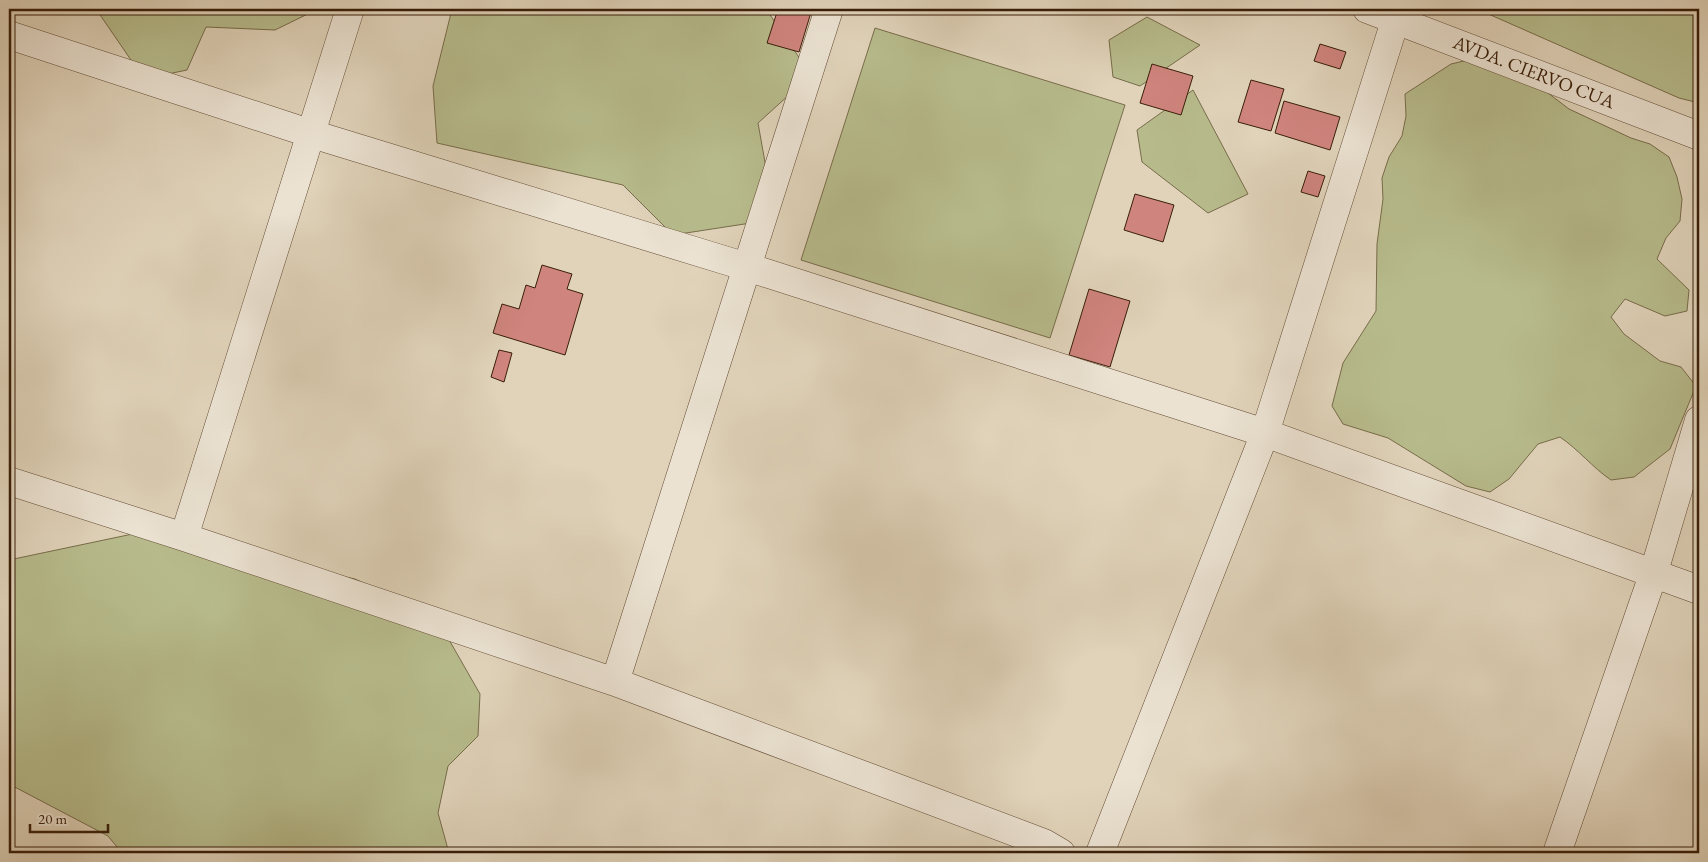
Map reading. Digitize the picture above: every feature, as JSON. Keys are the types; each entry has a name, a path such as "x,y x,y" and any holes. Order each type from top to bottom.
{"street":[{"path":"184,537 350,9"},
{"path":"615,682 829,9"},
{"name":"AVDA. CIERVO CUA","path":"1367,9 1396,18 1699,136"},
{"path":"1100,853 1265,433 1396,18"},
{"path":"9,34 312,134 747,267 1265,433 1653,575 1699,590"},
{"path":"1557,853 1653,575 1699,420"},
{"path":"9,481 184,537 615,682 1044,843 1060,853"}],"green space":[{"path":"96,9 318,9 275,30 206,27 187,70 144,79"},
{"path":"452,9 766,9 811,75 758,123 768,179 751,223 673,235 623,185 437,143 433,86"},
{"path":"1477,9 1699,9 1699,103 1679,98"},
{"path":"1147,17 1200,45 1140,86 1113,77 1109,40"},
{"path":"875,28 1125,105 1050,338 801,260"},
{"path":"1472,59 1515,68 1569,109 1631,138 1650,144 1669,157 1677,177 1682,199 1680,221 1666,238 1657,259 1689,290 1687,311 1665,316 1625,299 1611,317 1624,334 1660,361 1681,367 1696,386 1670,449 1634,477 1611,480 1560,437 1538,444 1509,479 1490,492 1466,486 1388,438 1343,424 1332,406 1343,363 1376,311 1377,244 1383,199 1382,178 1389,157 1402,136 1406,116 1405,94 1451,64"},
{"path":"1193,90 1248,194 1208,213 1142,162 1137,130"},
{"path":"142,532 355,579 436,617 480,694 478,736 448,766 438,813 449,853 122,853 108,836 9,784 9,560"}],"building":[{"path":"778,9 812,9 799,52 767,43"},
{"path":"1320,44 1346,52 1340,69 1314,61"},
{"path":"1152,64 1193,76 1181,115 1140,103"},
{"path":"1251,80 1284,89 1271,131 1238,122"},
{"path":"1284,101 1340,117 1330,150 1275,133"},
{"path":"1308,171 1325,176 1318,197 1301,192"},
{"path":"1135,194 1174,205 1163,242 1124,230"},
{"path":"542,265 572,274 567,289 583,294 565,355 493,333 502,304 519,309 526,285 535,288"},
{"path":"1089,289 1130,301 1110,367 1069,355"},
{"path":"499,350 512,353 504,382 491,377"}]}
